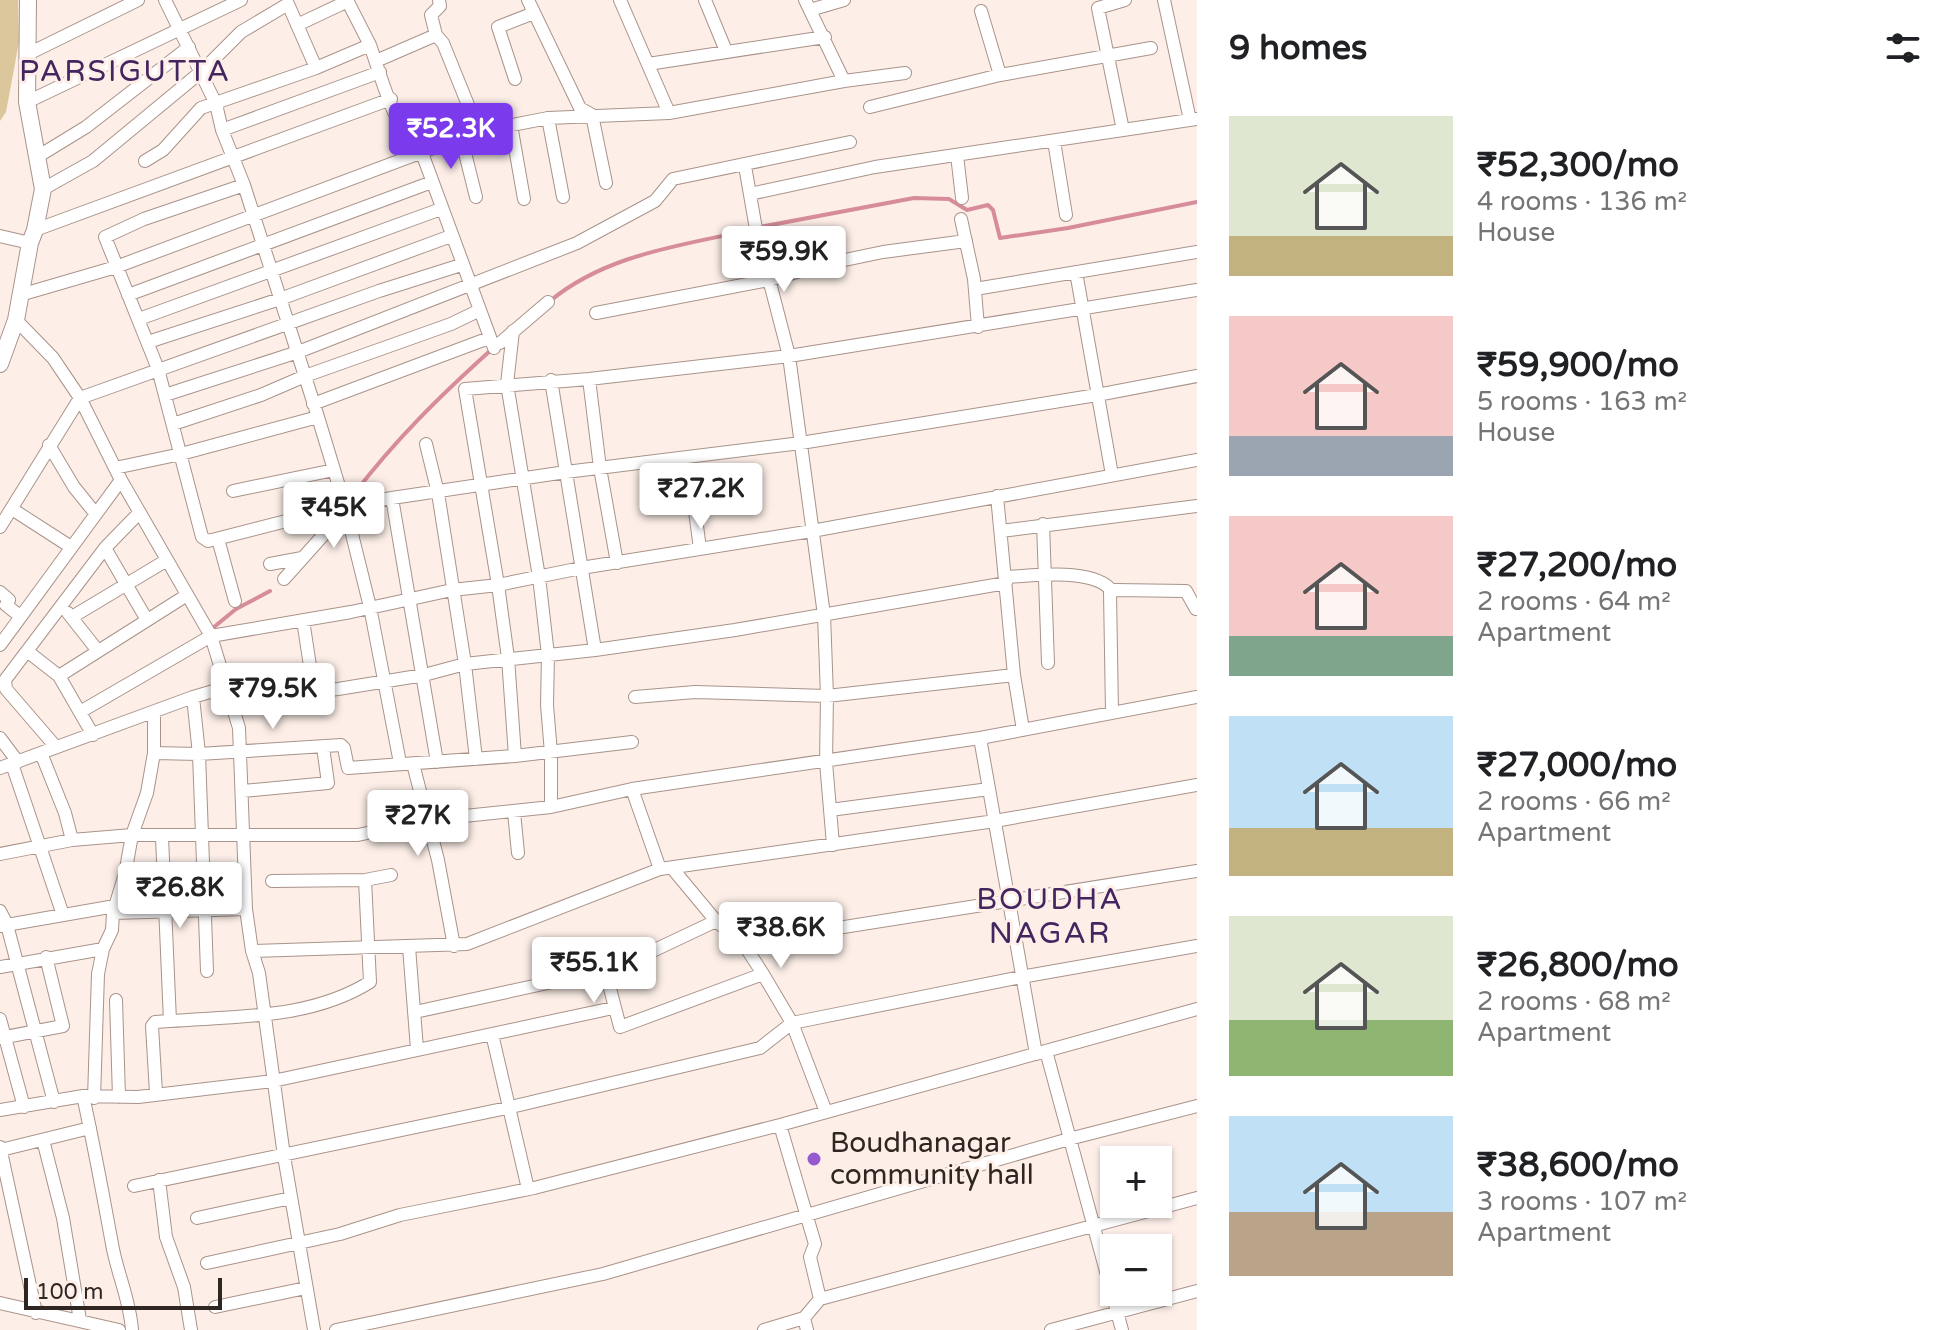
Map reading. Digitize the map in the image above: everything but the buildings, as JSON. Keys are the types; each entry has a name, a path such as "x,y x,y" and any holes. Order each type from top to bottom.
{"street":[{"path":"0,364 16,320 43,189 27,102 28,0"},
{"path":"28,54 138,0"},
{"path":"165,0 216,104 334,470 349,501 385,681 406,764 438,860 454,946"},
{"path":"27,102 241,0"},
{"path":"439,0 440,6 431,15 436,35 443,43 479,132"},
{"path":"528,0 580,108 592,115 606,183"},
{"path":"620,0 669,113"},
{"path":"705,0 726,51"},
{"path":"844,0 808,5 844,81"},
{"path":"1123,130 1096,4 1125,0"},
{"path":"750,194 853,171 1194,120 1164,0"},
{"path":"297,25 350,1 407,139 422,153 478,311 494,343"},
{"path":"43,189 93,161 202,71 241,32 288,4 316,68"},
{"path":"981,11 1000,75"},
{"path":"515,79 498,27 534,13"},
{"path":"222,130 378,67 436,35"},
{"path":"648,64 825,37"},
{"path":"154,43 166,63"},
{"path":"145,161 163,150 201,108 316,68 370,45"},
{"path":"37,157 86,127 189,47"},
{"path":"870,107 1000,75 1151,48"},
{"path":"20,295 116,267 479,132 548,118 669,113 905,73"},
{"path":"0,236 33,236 391,99"},
{"path":"548,118 563,197"},
{"path":"511,125 524,199"},
{"path":"461,137 476,197"},
{"path":"1054,141 1066,215"},
{"path":"165,395 298,352 577,243 655,201 673,179 850,142"},
{"path":"957,155 962,198"},
{"path":"745,166 789,356 824,615 826,762 833,845"},
{"path":"128,295 432,182"},
{"path":"244,185 144,219 105,237 158,369 202,537 208,541 349,501 438,493 566,472 801,443 1197,376"},
{"path":"139,319 441,209"},
{"path":"961,219 975,289 978,327"},
{"path":"148,342 280,299 451,236"},
{"path":"596,313 769,280 883,252 966,241"},
{"path":"975,289 1197,252"},
{"path":"0,527 80,398 461,265"},
{"path":"1076,272 1112,475"},
{"path":"515,756 508,658 465,389 589,379 789,356 1197,290"},
{"path":"0,645 95,513 118,474 316,411 494,343 548,302"},
{"path":"173,424 261,395 478,311"},
{"path":"16,320 53,358 80,398 139,513 211,636 232,702 241,750 246,909 252,951 259,973 284,1156 314,1330"},
{"path":"513,331 507,384 539,577 548,655 551,807"},
{"path":"589,379 600,468 617,563"},
{"path":"551,380 595,650"},
{"path":"426,444 438,493 465,664 476,759"},
{"path":"49,445 74,487 95,513"},
{"path":"688,457 700,549"},
{"path":"80,712 211,636 452,590 498,585 581,568 812,531 1197,460"},
{"path":"233,491 334,470"},
{"path":"997,496 1014,675 1023,730"},
{"path":"392,498 437,762"},
{"path":"284,579 335,522 349,501"},
{"path":"1001,531 1197,506"},
{"path":"12,509 71,547"},
{"path":"56,747 4,685 5,680 105,548 139,513"},
{"path":"1043,524 1048,663"},
{"path":"218,539 235,601"},
{"path":"105,548 147,620"},
{"path":"270,564 303,558"},
{"path":"72,617 167,560"},
{"path":"232,702 424,675 465,664 595,650 824,615 1046,575 1099,578 1112,591 1186,591 1197,609 1197,616"},
{"path":"1112,591 1109,595 1112,713"},
{"path":"0,592 9,600 6,605 20,616"},
{"path":"59,676 187,595"},
{"path":"61,605 98,651"},
{"path":"303,620 314,692"},
{"path":"27,651 59,676 93,735"},
{"path":"635,697 695,692 827,696 1014,675"},
{"path":"10,765 227,687"},
{"path":"193,697 199,754 207,971"},
{"path":"0,854 72,840 132,835 358,835 426,820 551,807 632,789 980,738 1197,697"},
{"path":"132,1330 112,1245 90,1128 88,1097 103,949 112,930 132,835 147,793 154,753 154,712"},
{"path":"0,738 41,845 63,915"},
{"path":"980,738 1021,977 1122,1330"},
{"path":"154,753 199,754 343,746 348,768 551,753 632,742"},
{"path":"243,791 328,783 323,747"},
{"path":"41,753 65,813 72,840"},
{"path":"252,951 467,944 666,868 995,821 1197,785"},
{"path":"632,789 666,868 716,921 743,943 763,974 792,1023 826,1112"},
{"path":"830,810 989,789"},
{"path":"514,812 518,853"},
{"path":"162,837 170,1021"},
{"path":"743,943 1197,871"},
{"path":"272,881 365,880 391,875"},
{"path":"156,1093 152,1026 155,1022 263,1015 311,1008 356,991 370,982 365,880"},
{"path":"3,925 114,909 166,913 246,909"},
{"path":"0,911 54,1102"},
{"path":"415,1012 589,974 606,973 716,921"},
{"path":"134,1186 507,1108 760,1048 792,1023 1021,977 1197,946"},
{"path":"409,947 417,1049"},
{"path":"0,967 103,949"},
{"path":"2,1038 63,1026 46,957"},
{"path":"606,973 620,1027 763,974"},
{"path":"116,1000 119,1097"},
{"path":"0,1110 88,1097 119,1097 273,1081 613,1008"},
{"path":"207,1263 340,1234 400,1215 528,1189 780,1125 1197,1009"},
{"path":"0,1019 2,1038 24,1107"},
{"path":"492,1034 528,1189"},
{"path":"336,1330 603,1274 1069,1139 1197,1106"},
{"path":"780,1125 815,1244 810,1257 820,1299"},
{"path":"36,1313 0,1149 90,1128"},
{"path":"43,1140 63,1218 80,1320"},
{"path":"159,1180 166,1237 184,1287 191,1330"},
{"path":"197,1218 291,1198"},
{"path":"764,1330 805,1324 820,1299 1197,1198"},
{"path":"215,1307 306,1288"},
{"path":"1051,1330 1197,1291"},
{"path":"0,1303 119,1330"}],"shaded area":[{"path":"0,0 18,0 19,42 6,112 0,121"}],"waterway":[{"path":"760,227 914,198 949,199 967,210 988,205 993,210 1000,238 1197,202"},
{"path":"550,301 595,272 620,262 750,230"},
{"path":"354,494 419,419 491,350"},
{"path":"214,627 236,609 270,591"}],"place":[{"name":"Boudhanagar community hall","path":"814,1159"}],"district":[{"name":"PARSIGUTTA","path":"125,71"},
{"name":"BOUDHA NAGAR","path":"1050,916"}]}
